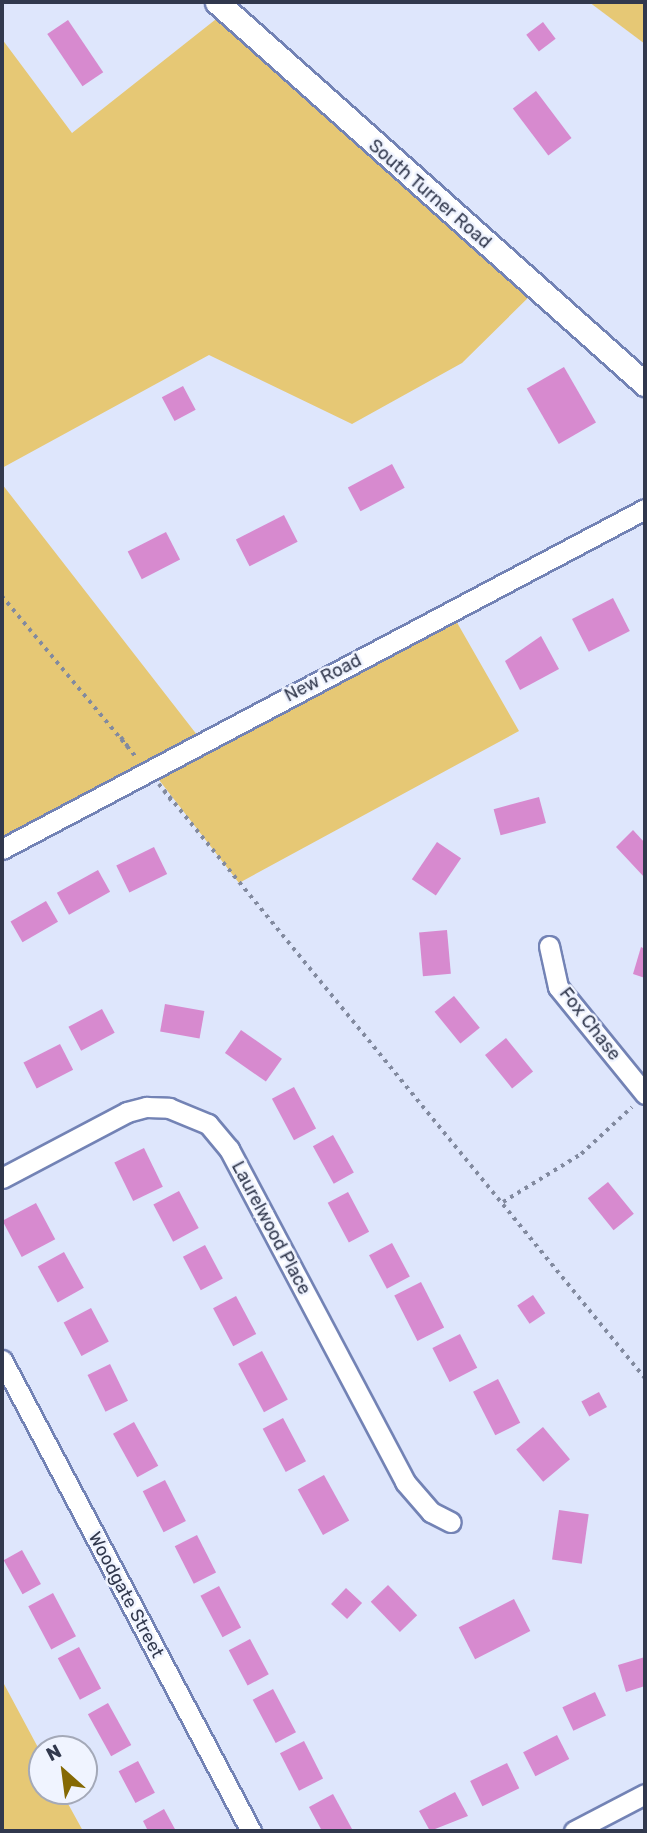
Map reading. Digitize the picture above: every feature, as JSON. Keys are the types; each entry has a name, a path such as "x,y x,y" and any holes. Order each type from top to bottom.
{"street":[{"name":"South Turner Road","path":"217,2 645,384"},
{"name":"New Road","path":"2,849 645,509"},
{"name":"Fox Chase","path":"548,946 558,987 642,1093"},
{"name":"Laurelwood Place","path":"2,1178 127,1112 169,1108 208,1124 229,1149 405,1482 432,1512 451,1522"},
{"name":"Woodgate Street","path":"2,1360 251,1831"},
{"path":"574,1831 645,1794"}],"path":[{"path":"2,596 141,763"},
{"path":"172,801 645,1378"},
{"path":"502,1202 581,1154 642,1093"}],"shaded area":[{"path":"589,2 645,2 645,44"},
{"path":"225,12 538,288 462,363 352,424 209,355 2,468 2,39 72,133"},
{"path":"2,484 201,740 451,612 519,731 239,883 149,767 2,849"},
{"path":"4,1684 31,1735 28,1735 28,1805 69,1805 83,1831 2,1831"}],"building":[{"path":"68,20 103,72 83,86 47,34"},
{"path":"543,22 556,39 539,51 526,35"},
{"path":"536,91 572,138 548,156 513,108"},
{"path":"564,367 596,422 559,444 527,388"},
{"path":"183,386 196,410 174,421 162,397"},
{"path":"392,464 405,488 361,511 348,487"},
{"path":"284,515 298,542 250,566 236,540"},
{"path":"166,532 180,560 142,579 128,552"},
{"path":"613,598 630,631 589,652 572,619"},
{"path":"541,636 559,669 520,690 505,661"},
{"path":"539,797 546,823 501,835 494,809"},
{"path":"633,830 645,843 645,878 616,847"},
{"path":"437,842 461,858 436,896 412,879"},
{"path":"154,847 167,874 129,892 116,865"},
{"path":"98,870 110,892 69,915 57,893"},
{"path":"46,901 58,922 22,942 10,922"},
{"path":"447,930 451,974 423,976 419,932"},
{"path":"641,947 645,949 645,978 633,974"},
{"path":"454,996 480,1028 460,1044 435,1012"},
{"path":"165,1004 204,1011 200,1039 160,1032"},
{"path":"102,1009 115,1033 81,1051 68,1027"},
{"path":"241,1030 282,1059 266,1082 225,1053"},
{"path":"506,1038 533,1071 512,1088 485,1055"},
{"path":"60,1044 73,1070 37,1088 23,1063"},
{"path":"294,1087 316,1128 294,1140 272,1099"},
{"path":"333,1135 354,1173 334,1184 313,1146"},
{"path":"144,1148 163,1187 133,1201 114,1162"},
{"path":"608,1182 634,1214 614,1230 588,1198"},
{"path":"179,1191 199,1228 173,1242 153,1205"},
{"path":"348,1192 369,1232 349,1243 328,1203"},
{"path":"36,1203 55,1239 22,1257 2,1221"},
{"path":"392,1243 410,1277 387,1289 369,1255"},
{"path":"205,1245 223,1279 201,1290 183,1257"},
{"path":"64,1252 84,1288 58,1302 38,1267"},
{"path":"421,1282 444,1327 417,1341 394,1296"},
{"path":"533,1295 545,1313 530,1324 517,1306"},
{"path":"236,1296 256,1334 233,1346 213,1308"},
{"path":"91,1308 109,1342 81,1356 64,1323"},
{"path":"460,1334 477,1368 450,1382 432,1348"},
{"path":"262,1351 288,1400 264,1412 238,1364"},
{"path":"110,1364 128,1401 106,1412 88,1375"},
{"path":"498,1379 520,1423 495,1435 473,1392"},
{"path":"599,1392 607,1407 589,1416 581,1401"},
{"path":"283,1418 306,1461 286,1472 263,1429"},
{"path":"134,1422 158,1466 137,1477 113,1434"},
{"path":"543,1427 570,1459 543,1482 516,1449"},
{"path":"324,1475 349,1520 323,1535 298,1490"},
{"path":"165,1480 186,1521 164,1532 143,1491"},
{"path":"559,1510 589,1514 582,1564 552,1560"},
{"path":"197,1535 216,1572 194,1584 175,1546"},
{"path":"22,1550 41,1584 23,1594 4,1560"},
{"path":"388,1585 417,1615 400,1632 371,1602"},
{"path":"219,1586 241,1627 223,1637 200,1596"},
{"path":"346,1588 362,1603 347,1619 331,1604"},
{"path":"53,1593 76,1636 51,1649 28,1606"},
{"path":"514,1599 530,1631 475,1659 459,1627"},
{"path":"250,1639 269,1674 248,1686 229,1650"},
{"path":"79,1647 101,1688 80,1700 58,1658"},
{"path":"645,1657 645,1686 626,1692 618,1665"},
{"path":"273,1689 296,1732 276,1743 253,1700"},
{"path":"595,1692 606,1716 573,1731 562,1707"},
{"path":"108,1703 131,1745 111,1756 88,1714"},
{"path":"557,1735 569,1759 535,1776 523,1752"},
{"path":"304,1741 323,1778 299,1791 280,1753"},
{"path":"138,1761 155,1793 135,1803 119,1771"},
{"path":"507,1763 519,1788 482,1806 470,1781"},
{"path":"455,1792 468,1816 430,1831 419,1811"},
{"path":"333,1794 352,1829 348,1831 322,1831 309,1807"},
{"path":"164,1809 176,1831 148,1831 143,1821"}]}
